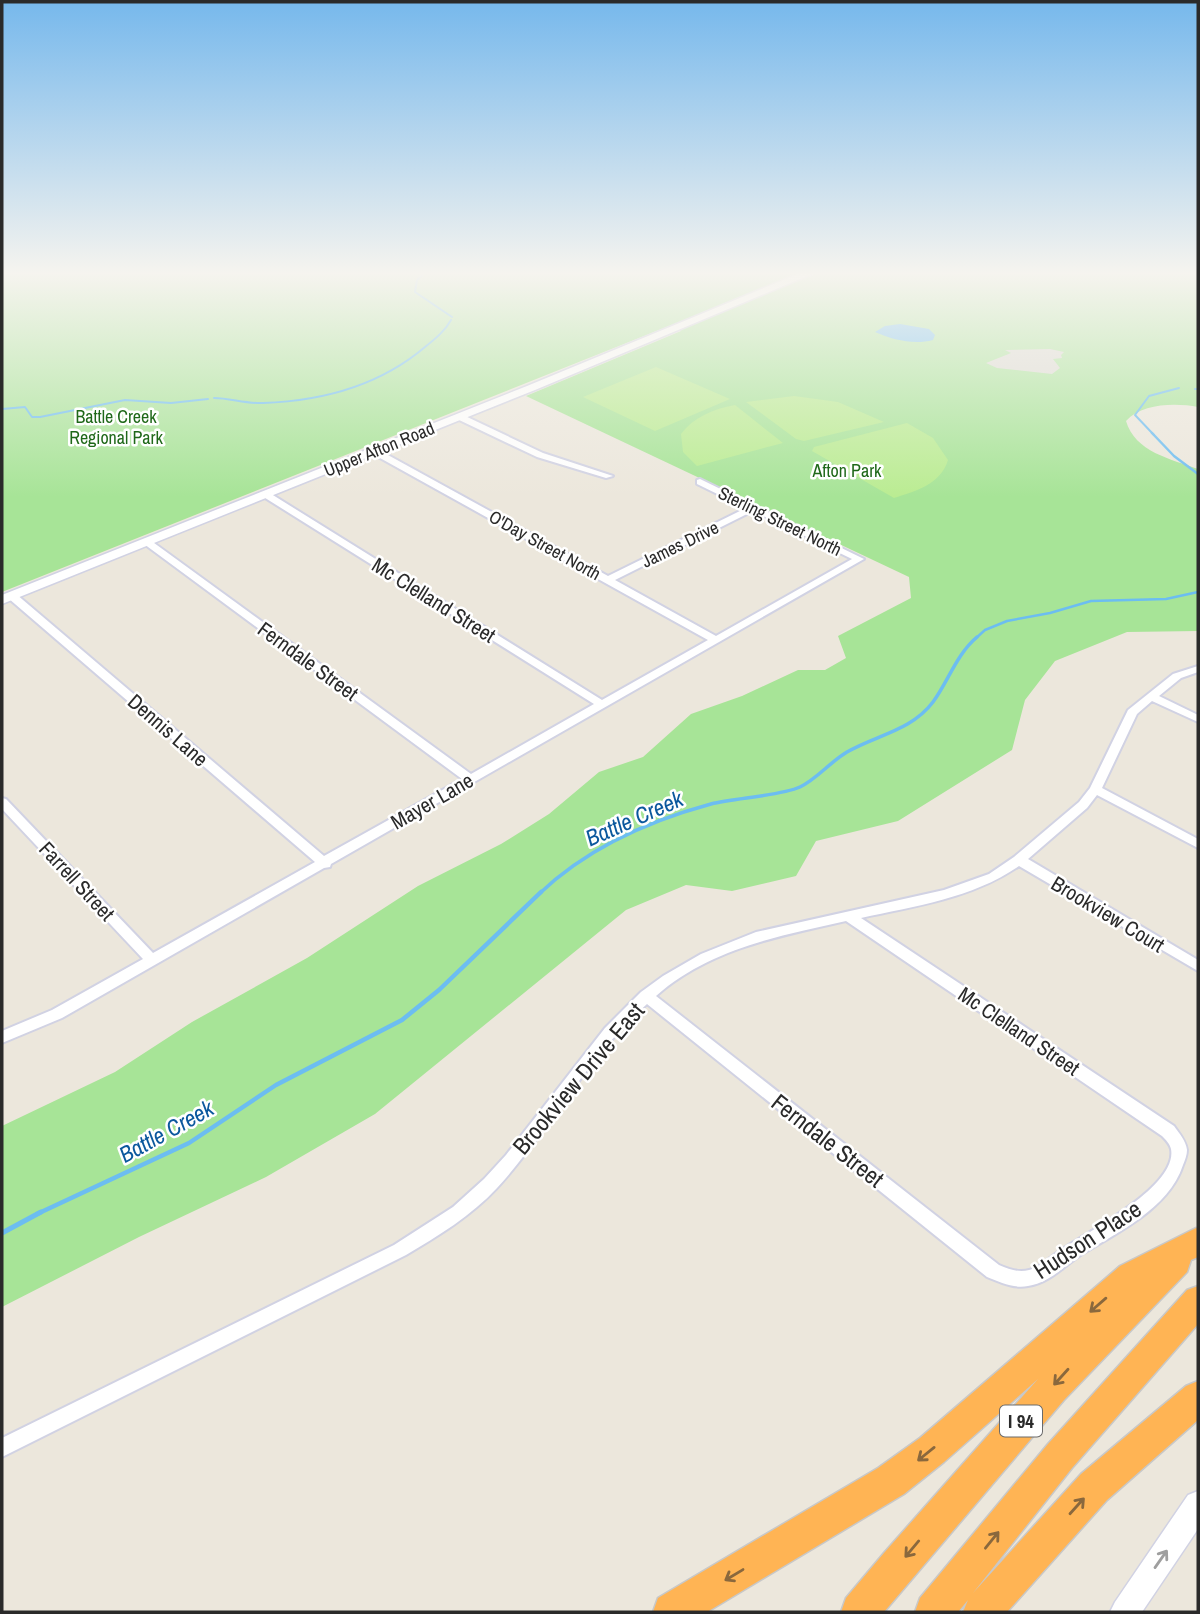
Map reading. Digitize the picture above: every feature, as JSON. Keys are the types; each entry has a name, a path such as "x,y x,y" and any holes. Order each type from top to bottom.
{"highway":[{"path":"672,1612 891,1481 932,1450 1130,1276 1197,1241"},
{"name":"I 94","path":"860,1612 1005,1438 1066,1371 1197,1241"},
{"name":"I 94","path":"934,1612 1060,1456 1198,1301"},
{"path":"982,1612 1094,1487 1198,1398"}],"street":[{"name":"Upper Afton Road","path":"7,598 634,346"},
{"path":"460,417 540,455 609,476"},
{"name":"O'Day Street North","path":"374,451 716,640"},
{"name":"Sterling Street North","path":"700,482 859,559"},
{"name":"Mc Clelland Street","path":"265,494 603,705"},
{"name":"James Drive","path":"608,579 752,508"},
{"name":"Ferndale Street","path":"147,542 470,779"},
{"name":"Mayer Lane","path":"2,1037 57,1014 859,559"},
{"name":"Dennis Lane","path":"7,598 325,864"},
{"name":"Brookview Drive East","path":"2,1448 400,1250 436,1229 465,1208 490,1184 603,1040 646,996 680,972 733,945 789,927 970,887 994,877 1083,805 1095,789 1132,712 1177,676 1198,669"},
{"path":"1152,697 1198,719"},
{"path":"1095,789 1198,844"},
{"name":"Farrell Street","path":"2,802 152,960"},
{"name":"Brookview Court","path":"1018,860 1198,966"},
{"name":"Mc Clelland Street","path":"847,915 1168,1131 1178,1144 1179,1155"},
{"name":"Ferndale Street","path":"646,996 993,1270 1014,1280"},
{"name":"Hudson Place","path":"1014,1280 1035,1276 1139,1209 1158,1191 1179,1155"},
{"path":"1125,1612 1198,1505"}],"green space":[{"name":"Battle Creek Regional Park","path":"2,346 618,346 2,592"},
{"name":"Afton Park","path":"644,346 1198,346 1198,407 1160,406 1141,411 1126,421 1137,440 1155,453 1198,469 1198,631 1127,632 1055,661 1025,700 1012,750 898,821 816,841 796,876 732,891 686,885 626,910 375,1114 266,1177 139,1237 2,1307 2,1126 115,1072 192,1022 307,958 418,886 501,844 549,814 599,772 643,757 691,714 742,696 798,670 825,670 846,658 838,636 911,598 909,577 526,396"},
{"path":"656,367 730,399 655,431 583,397"},
{"path":"794,396 838,402 884,422 804,441 796,439 746,402"},
{"path":"735,405 783,443 697,466 683,452 681,434 705,415"},
{"name":"Afton Park","path":"907,423 933,438 948,460 934,481 894,498 812,451 814,447"}],"shaded area":[{"path":"1050,349 1064,352 1062,358 1053,359 1060,368 1052,374 997,368 986,363 1011,353 1005,350"}],"waterway":[{"path":"214,398 257,403 285,402 328,395 388,372 426,346"},
{"name":"Battle Creek","path":"1154,435 1135,415 1149,396 1179,388"},
{"path":"2,409 25,407 32,417 40,417 125,400 171,403 208,399"},
{"name":"Battle Creek","path":"1152,433 1174,456 1198,474"},
{"name":"Battle Creek","path":"975,639 985,630 1007,621 1050,613 1091,601 1166,599 1198,592"},
{"name":"Battle Creek","path":"539,894 577,863 642,828 711,804 781,793 806,784 847,752 904,726 924,712 975,639"},
{"name":"Battle Creek","path":"39,1213 189,1143 276,1085 402,1020 439,990 541,892"},
{"name":"Battle Creek","path":"2,1233 39,1213"}]}
